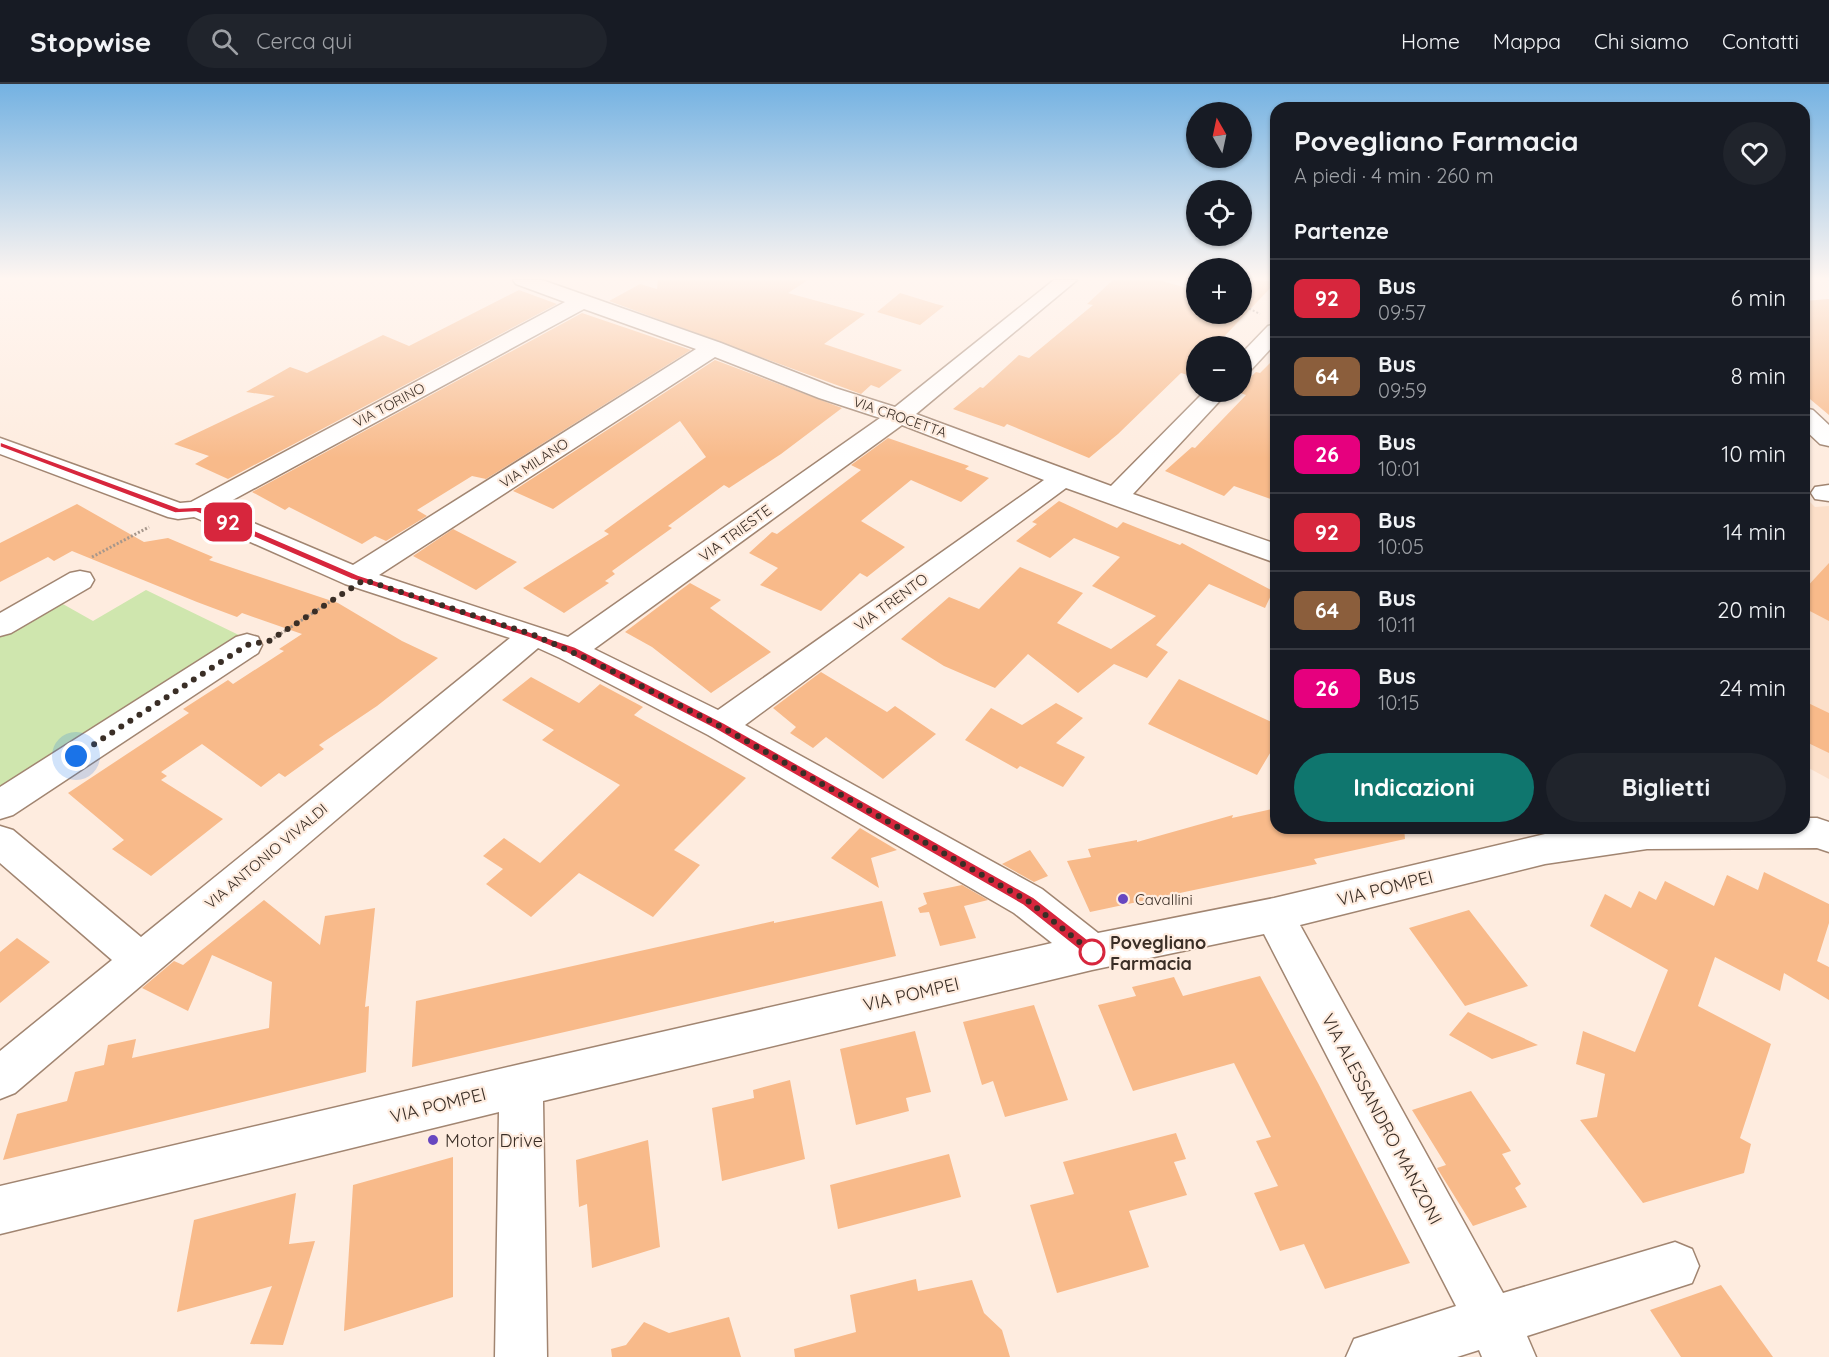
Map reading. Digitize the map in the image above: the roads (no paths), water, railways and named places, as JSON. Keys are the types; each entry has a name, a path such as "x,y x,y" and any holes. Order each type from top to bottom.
{"street":[{"name":"VIA TORINO","path":"188,510 510,339"},
{"name":"VIA CROCETTA","path":"688,339 827,393 899,416 1063,478 1270,552"},
{"name":"VIA TRIESTE","path":"571,650 899,416 994,339"},
{"path":"1252,356 1268,339"},
{"name":"VIA MILANO","path":"360,579 713,348"},
{"path":"1116,496 1207,402"},
{"path":"1810,421 1829,439"},
{"path":"0,445 188,510 360,579 534,635 571,650 720,726 1028,901 1092,952"},
{"name":"VIA TRENTO","path":"720,726 1063,478"},
{"path":"0,626 80,580"},
{"name":"VIA ANTONIO VIVALDI","path":"0,1078 534,635"},
{"path":"0,806 247,645"},
{"name":"VIA POMPEI","path":"0,1210 520,1085 1092,952 1274,915 1545,849 1647,834"},
{"path":"0,841 140,960"},
{"name":"VIA ALESSANDRO MANZONI","path":"1274,915 1500,1340"},
{"path":"520,1085 520,1357"},
{"path":"1372,1357 1500,1340 1675,1266"}],"place":[{"name":"Cavallini","path":"1123,899"},
{"name":"Povegliano Farmacia","path":"1092,952"},
{"name":"Motor Drive","path":"433,1140"}]}
